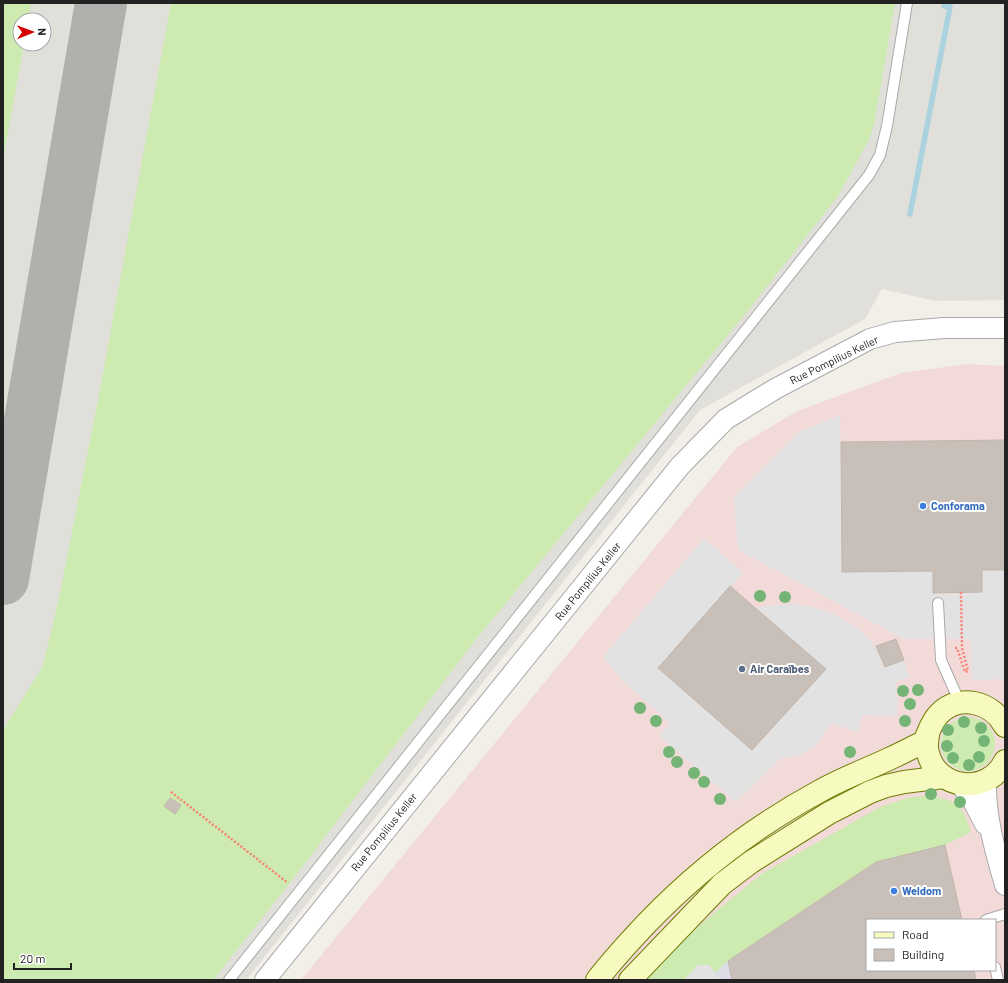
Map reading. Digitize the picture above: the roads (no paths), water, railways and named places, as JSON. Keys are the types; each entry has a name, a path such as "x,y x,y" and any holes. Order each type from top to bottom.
{"main road":[{"path":"597,980 614,957 670,900 714,861 775,817 819,791 924,742 932,723 939,714 949,707 960,703 973,702 986,706 1002,718"},
{"path":"928,735 928,753 937,770 952,780"},
{"path":"630,980 722,884 751,862 829,812 870,792 886,786 904,782 952,780 973,784 986,780 998,771 1005,761"}],"street":[{"name":"Rue Pompilius Keller","path":"265,980 680,466 726,419 775,389 870,339 895,332 944,328 1005,328"},
{"path":"952,780 973,801 992,841"},
{"path":"986,780 987,805 992,841 1005,885"}],"lane":[{"path":"229,980 869,175 880,155 887,126 907,3"},
{"path":"938,603 940,660 960,703"},
{"path":"989,919 1005,914"}],"waterway":[{"path":"910,214 950,7 944,6"}],"place":[{"name":"Conforama","path":"923,506"},
{"name":"Air Caraïbes","path":"742,669"},
{"name":"Weldom","path":"894,891"}]}
